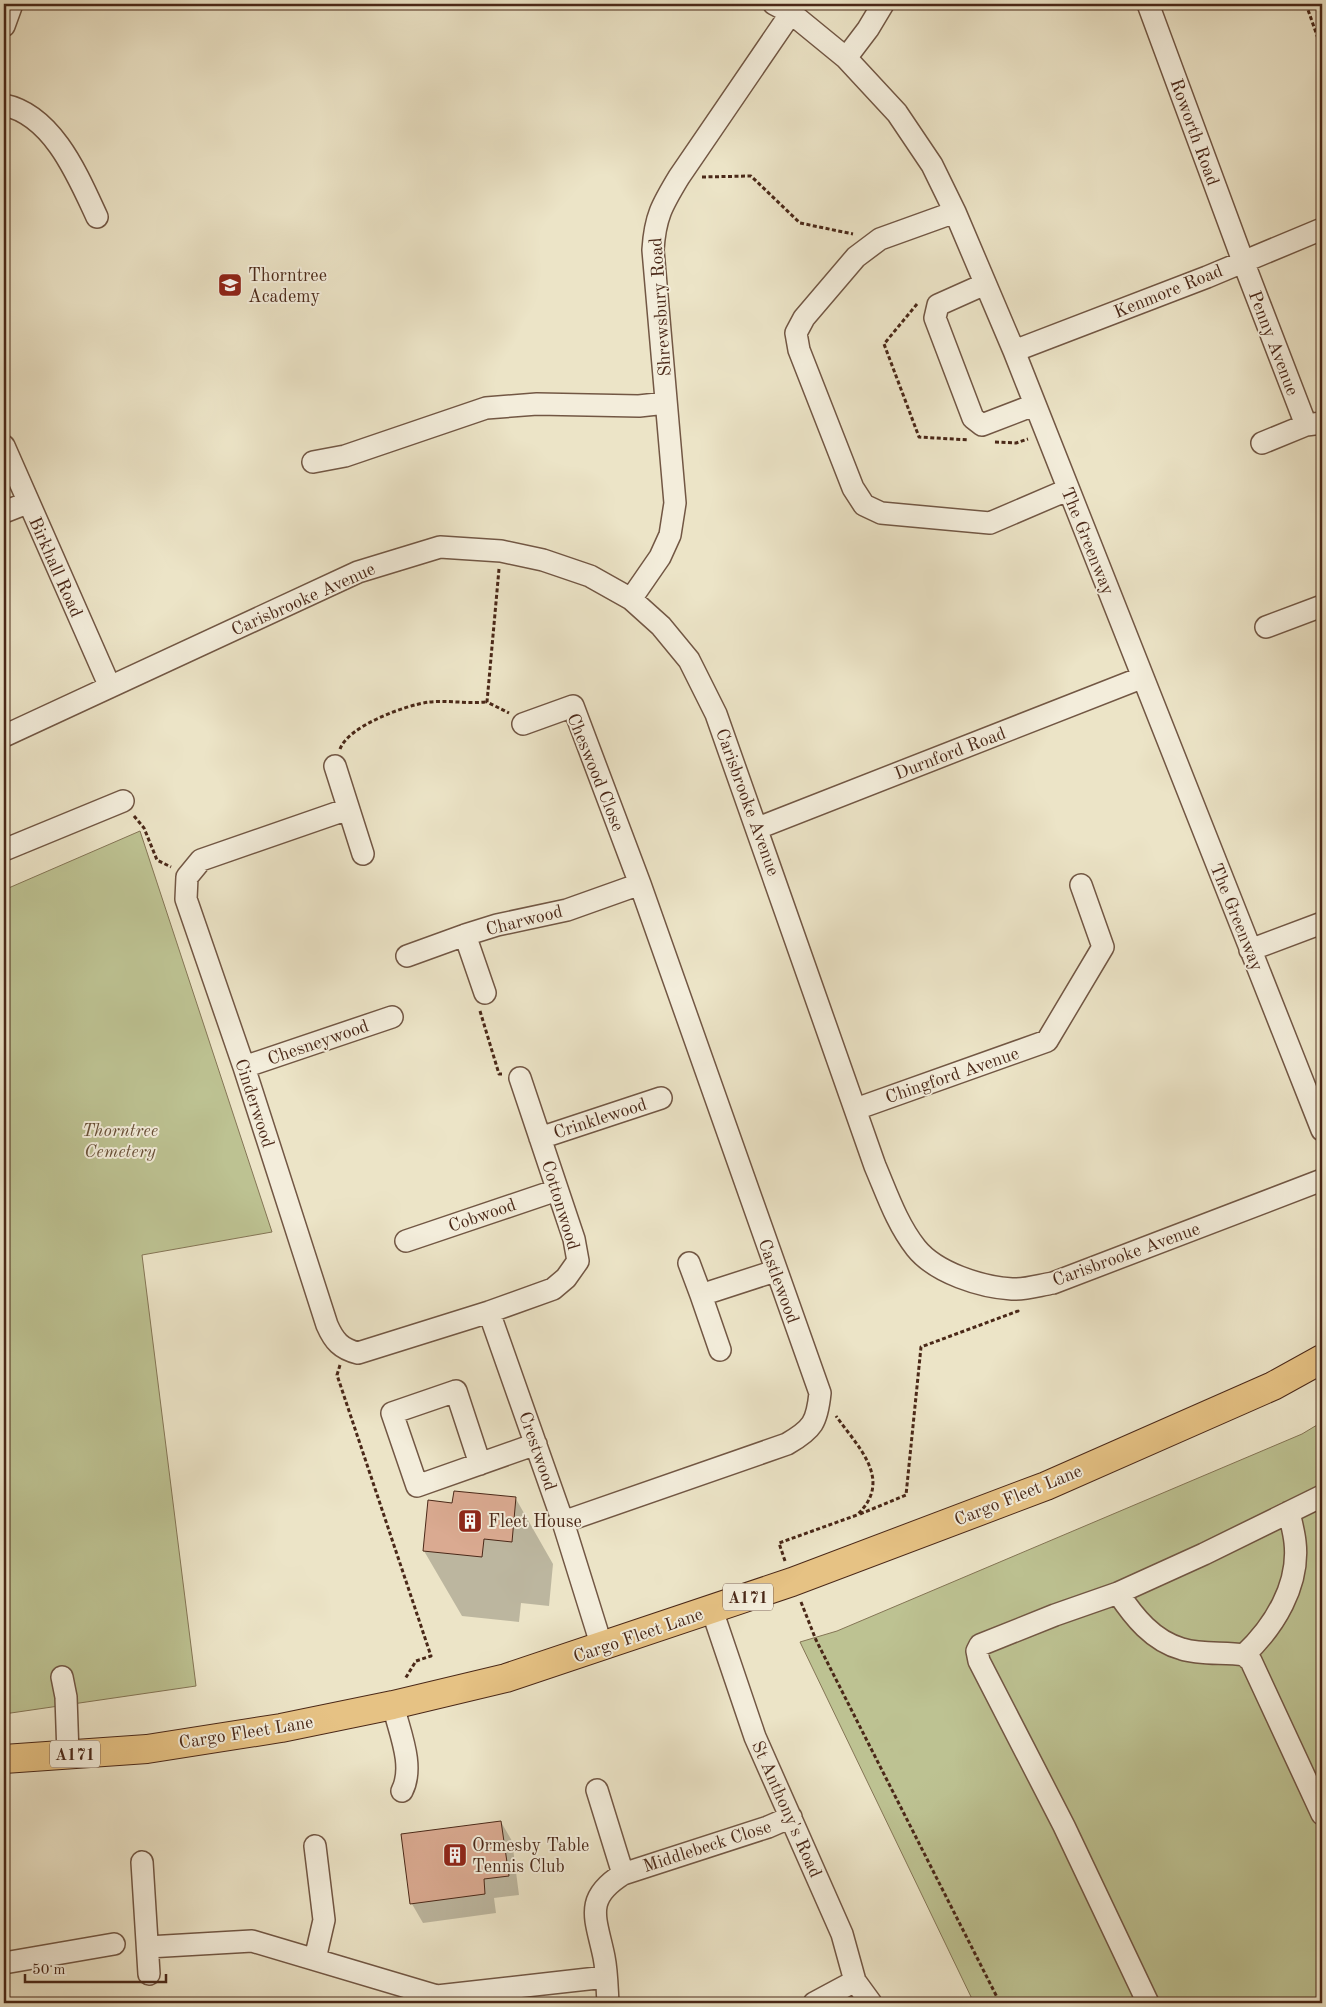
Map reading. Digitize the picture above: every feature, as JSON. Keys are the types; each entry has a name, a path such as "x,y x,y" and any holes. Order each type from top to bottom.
{"main road":[{"name":"Cargo Fleet Lane","path":"4,1759 166,1746 281,1728 393,1705 506,1678 792,1582 1046,1486 1274,1386 1322,1359"}],"street":[{"path":"4,26 12,4"},
{"path":"846,58 868,29 883,4"},
{"name":"Roworth Road","path":"1148,4 1243,261"},
{"name":"The Greenway","path":"783,8 846,58 897,113 932,165 955,212 1014,351 1141,678 1322,1130"},
{"name":"Shrewsbury Road","path":"631,599 660,557 670,535 675,503 653,250 655,225 665,201 679,177 783,8"},
{"path":"4,105 33,117 50,133 97,217"},
{"path":"955,212 880,239 856,258 804,318 796,333 799,350 853,488 864,505 881,513 960,522 990,523 1068,490"},
{"name":"Kenmore Road","path":"1014,351 1322,229"},
{"name":"Penny Avenue","path":"1243,261 1314,424 1262,442"},
{"path":"985,284 938,306 934,318 973,418 982,425 1034,404"},
{"path":"313,462 345,456 486,408 536,404 639,406 666,404"},
{"name":"Birkhall Road","path":"4,446 27,503 110,687"},
{"path":"4,512 27,503"},
{"name":"Carisbrooke Avenue","path":"4,736 358,572 440,547 501,551 543,560 590,576 631,599 660,626 688,660 716,714 758,828 875,1166 896,1217 917,1249 948,1273 979,1283 1013,1289 1053,1282 1322,1180"},
{"path":"1266,627 1322,606"},
{"name":"Durnford Road","path":"758,828 1141,678"},
{"name":"Cheswood Close","path":"523,724 573,706 640,884"},
{"path":"335,766 363,854"},
{"path":"4,850 123,801"},
{"path":"201,860 348,809"},
{"name":"Cinderwood","path":"201,860 187,877 186,899 244,1067 327,1325 333,1339 345,1350"},
{"name":"Charwood","path":"485,993 465,935 567,910 640,884"},
{"name":"Castlewood","path":"640,884 775,1271 820,1393"},
{"name":"Chingford Avenue","path":"856,1109 1047,1041 1103,947 1081,885"},
{"path":"1250,950 1322,923"},
{"path":"407,956 465,935"},
{"name":"Chesneywood","path":"244,1067 392,1018"},
{"name":"Cottonwood","path":"490,1312 553,1289 566,1278 578,1261 574,1239 520,1078"},
{"name":"Crinklewood","path":"540,1138 661,1098"},
{"name":"Cobwood","path":"406,1241 558,1190"},
{"path":"689,1263 720,1350"},
{"path":"701,1295 775,1271"},
{"path":"345,1350 358,1353 490,1312"},
{"name":"Crestwood","path":"490,1312 563,1522 602,1647"},
{"path":"480,1464 456,1391 392,1413 417,1486 480,1464 536,1444"},
{"path":"563,1522 787,1444 807,1432 817,1415 820,1393"},
{"path":"1148,2003 1064,1826 979,1661 977,1651 980,1645 1055,1615 1118,1593 1204,1554 1322,1496"},
{"path":"1244,1655 1267,1632 1284,1601 1290,1584 1295,1544 1289,1512"},
{"path":"1118,1593 1134,1616 1150,1633 1181,1649 1244,1655 1251,1661 1322,1814"},
{"name":"St Anthony's Road","path":"712,1610 755,1737 792,1817 842,1934 855,1981 871,2003"},
{"path":"62,1677 66,1697 68,1754"},
{"path":"393,1705 408,1771 406,1783 402,1791"},
{"name":"Middlebeck Close","path":"598,1790 623,1874"},
{"name":"Middlebeck Close","path":"608,2003 606,1977 594,1915 596,1901 603,1888 623,1874 768,1827 792,1817"},
{"path":"315,1846 324,1920 315,1959"},
{"path":"142,1862 149,1974"},
{"path":"148,1947 240,1940 252,1941 315,1959 437,2000 606,1977"},
{"path":"4,1963 114,1944"},
{"path":"814,2003 855,1981"}],"path":[{"path":"1306,4 1322,50"},
{"path":"679,177 751,176 800,223 880,239"},
{"path":"486,702 501,551"},
{"path":"335,766 342,744 362,727 410,706 429,702 486,702 508,712 523,724"},
{"path":"123,801 144,828 157,860 175,869 201,860"},
{"path":"485,993 477,1004 500,1074 520,1078"},
{"path":"1000,2003 816,1640 792,1582 779,1542 857,1516 906,1495 922,1347 1018,1311 1013,1289"},
{"path":"345,1350 337,1375 431,1656 416,1661 402,1684 393,1705"},
{"path":"820,1393 867,1459 873,1474 872,1496 865,1508 857,1516"}],"green space":[{"name":"Thorntree Cemetery","path":"140,831 272,1232 142,1255 196,1686 4,1714 4,890"},
{"path":"1322,1422 1322,2003 974,2003 800,1642 837,1631 1302,1434"}],"building":[{"name":"Fleet House","path":"454,1491 516,1497 512,1542 484,1539 482,1557 423,1551 428,1500 452,1503"},
{"name":"Ormesby Table Tennis Club","path":"501,1821 509,1876 484,1879 485,1894 410,1904 401,1834"}],"place":[{"name":"Thorntree Academy","path":"230,285"},
{"name":"Fleet House","path":"470,1521"},
{"name":"Ormesby Table Tennis Club","path":"455,1855"}]}
